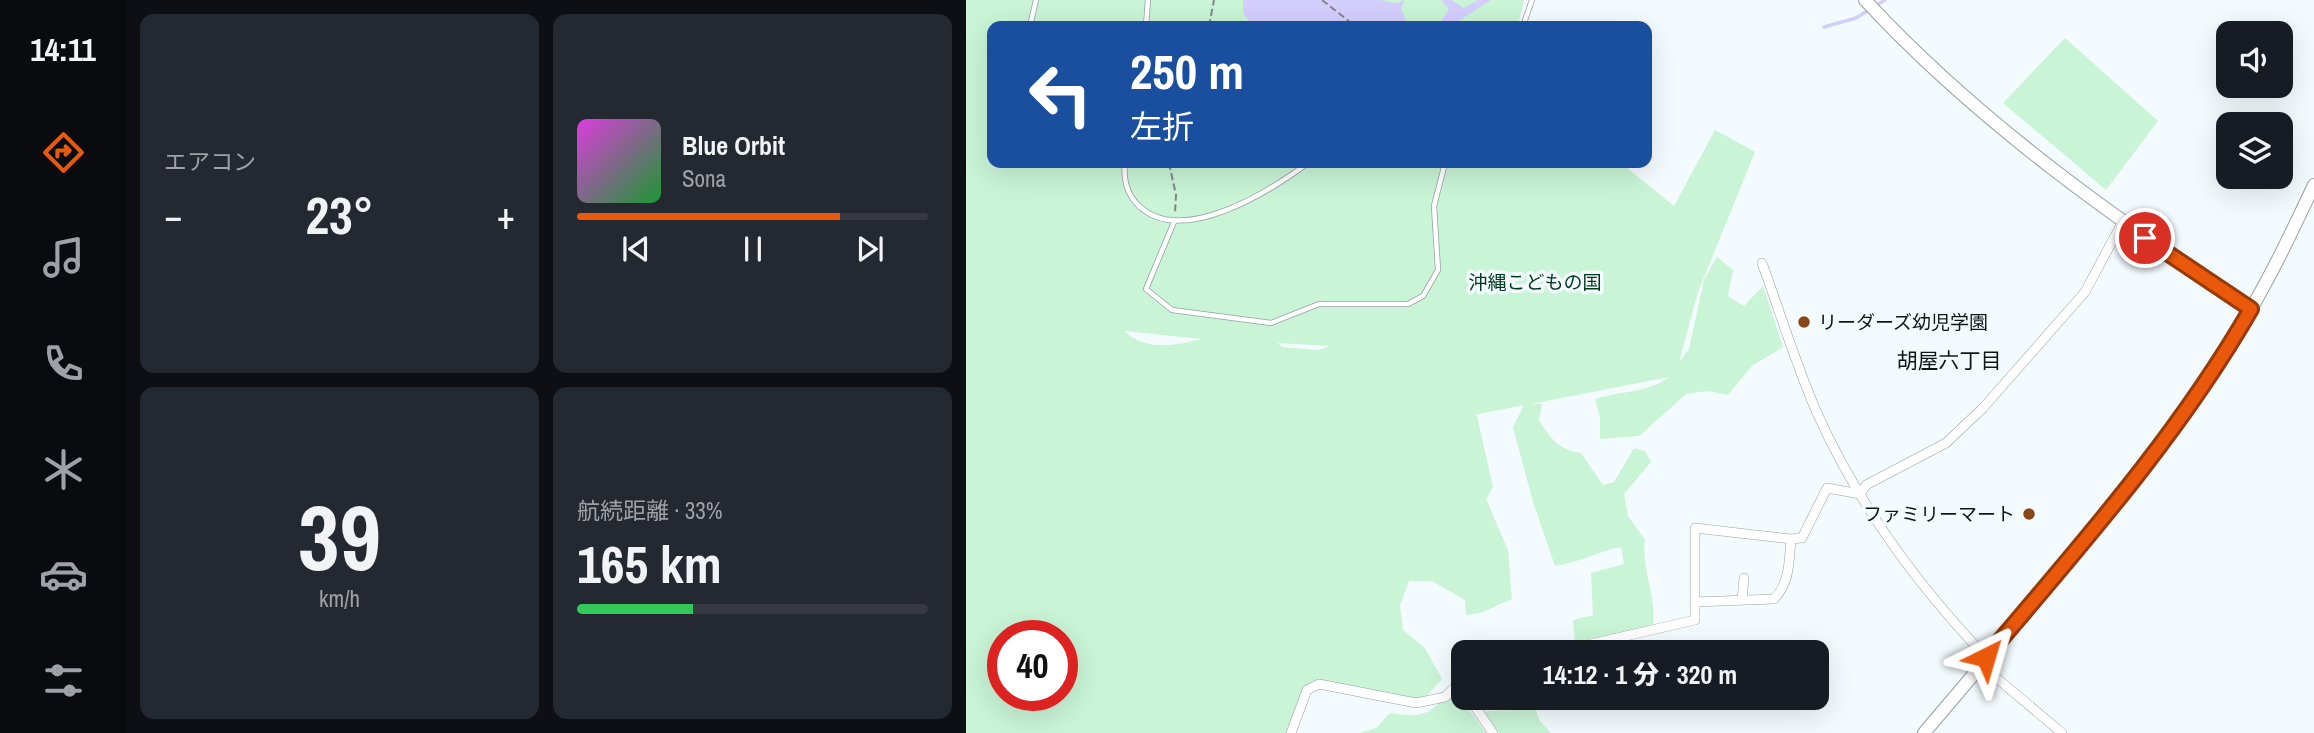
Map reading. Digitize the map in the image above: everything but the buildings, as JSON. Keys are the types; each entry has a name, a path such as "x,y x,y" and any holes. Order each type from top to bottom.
{"street":[{"path":"1866,1 1959,90 2122,223 2251,309"},
{"path":"1924,733 2138,475 2233,340 2314,185"},
{"path":"1860,494 1866,485 1946,443 1983,408 2085,292 2122,223"},
{"path":"1762,263 1817,413 1860,494 1903,560 1984,661 2062,733"},
{"path":"1608,640 1695,620 1695,528 1791,540 1802,538 1828,488 1860,494"},
{"path":"1695,602 1774,599 1781,592 1788,575 1791,540"},
{"path":"1742,600 1744,578"},
{"path":"1291,733 1307,690 1319,684 1416,704 1445,697 1451,692"},
{"path":"1477,710 1493,733"}],"lane":[{"path":"1031,21 1036,0"},
{"path":"1147,21 1149,0"},
{"path":"1525,21 1532,0"},
{"path":"1125,168 1129,196 1153,215 1174,222 1250,201 1300,168"},
{"path":"1174,222 1146,289 1172,310 1271,323 1319,304 1408,304 1423,296 1437,270 1434,206 1444,168"}],"path":[{"path":"1210,21 1214,0"},
{"path":"1322,0 1349,21"},
{"path":"1170,168 1176,195 1174,222"}],"green space":[{"name":"沖縄こどもの国","path":"966,0 1524,0 1519,21 987,21 987,168 1627,168 1674,206 1715,130 1755,152 1698,292 1679,362 1689,349 1704,280 1717,257 1733,270 1728,296 1744,306 1763,286 1783,347 1752,366 1728,395 1707,391 1686,394 1639,436 1600,439 1600,417 1595,399 1643,389 1669,377 1531,404 1542,404 1539,420 1547,432 1561,446 1581,453 1603,485 1614,482 1634,448 1645,451 1651,462 1624,494 1628,516 1645,540 1653,626 1575,640 1573,620 1593,615 1591,573 1624,564 1621,547 1555,566 1533,502 1513,427 1524,405 1474,415 1477,416 1493,487 1486,499 1508,550 1512,599 1480,613 1466,615 1465,600 1432,581 1409,581 1400,605 1403,630 1425,648 1442,679 1419,704 1380,699 1336,685 1305,686 1287,733 966,733","holes":["1124,331 1201,339 1181,344 1142,342","1278,343 1330,346 1318,350 1282,347"]},
{"path":"2065,38 2158,121 2106,190 2003,103"},
{"path":"1451,688 1451,710 1469,710 1486,733 1359,733 1376,728 1390,713 1419,714 1438,704"},
{"path":"1535,710 1540,721 1551,733 1499,733 1484,711"}],"shaded area":[{"path":"1243,0 1380,0 1397,3 1405,0 1401,8 1406,21 1250,21 1243,13"},
{"path":"1441,0 1452,0 1464,8 1478,0 1491,0 1459,21 1441,21 1449,9"}],"waterway":[{"path":"1824,27 1856,18 1885,0"}],"place":[{"name":"リーダーズ幼児学園","path":"1804,322"},
{"name":"ファミリーマート","path":"2029,514"}],"district":[{"name":"胡屋六丁目","path":"1949,360"}],"route":[{"path":"1986,657 2138,475 2185,411 2251,309 2145,238"}]}
